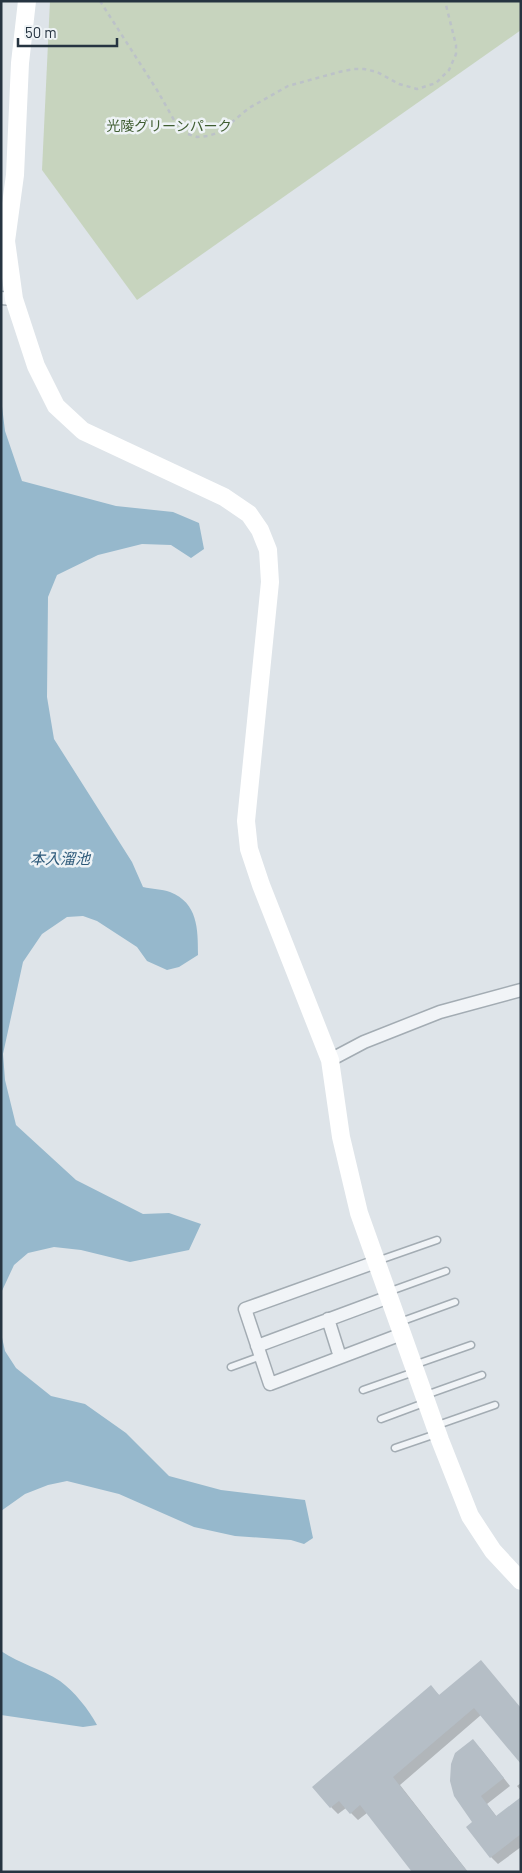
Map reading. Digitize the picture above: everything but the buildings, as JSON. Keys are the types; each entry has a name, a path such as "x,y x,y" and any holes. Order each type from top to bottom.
{"street":[{"path":"27,1 20,63 15,175 6,241 8,299 36,366 56,406 83,431 224,497 249,514 266,543 270,582 246,821 249,849 261,885 330,1060 341,1137 356,1203 436,1430 470,1516 493,1551 521,1581"},
{"path":"330,1060 364,1042 440,1012 521,990"},
{"path":"376,1262 245,1309 270,1384 340,1357 400,1328"},
{"path":"259,1351 388,1294"},
{"path":"328,1319 340,1357"}],"lane":[{"path":"376,1262 436,1240"},
{"path":"388,1294 446,1271"},
{"path":"400,1328 455,1302"},
{"path":"364,1390 472,1345"},
{"path":"231,1367 259,1351"},
{"path":"381,1419 482,1375"},
{"path":"395,1448 495,1405"}],"path":[{"path":"100,1 174,120 188,134 197,137 220,132 249,108 288,86 347,71 364,69 377,72 399,84 417,89 436,84 449,70 456,54 456,45 445,1"}],"green space":[{"name":"光陵グリーンパーク","path":"50,1 521,1 521,30 137,300 42,170"}],"water":[{"name":"本入溜池","path":"1,398 5,431 22,481 116,506 173,512 199,523 204,549 191,558 171,545 142,544 98,555 57,575 48,597 47,697 54,739 132,862 143,887 170,892 186,903 191,910 197,927 198,955 179,967 167,970 147,961 137,947 97,921 83,916 67,917 42,934 23,962 3,1054 5,1080 16,1125 76,1180 143,1214 169,1213 201,1224 189,1250 130,1262 81,1250 54,1247 28,1253 14,1265 1,1293"},
{"path":"1,1333 5,1351 16,1368 51,1396 85,1404 126,1433 169,1476 221,1490 305,1500 313,1538 304,1544 291,1540 235,1536 194,1527 119,1494 67,1481 48,1485 25,1494 1,1511"},
{"path":"1,1651 60,1681 81,1701 97,1725 83,1727 1,1715"}]}
